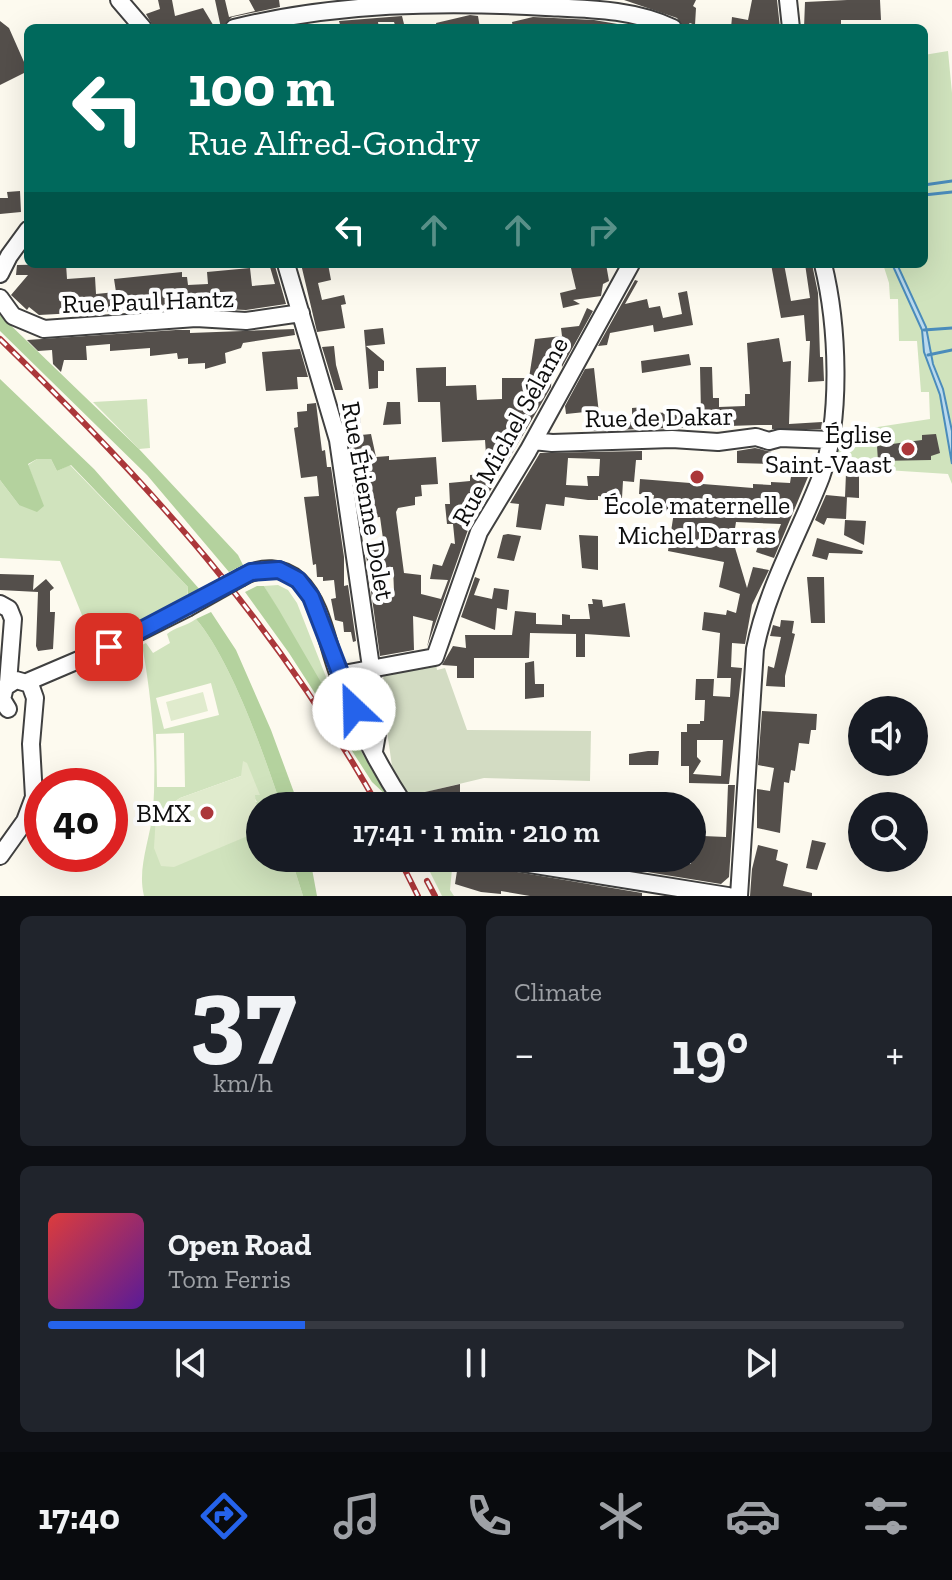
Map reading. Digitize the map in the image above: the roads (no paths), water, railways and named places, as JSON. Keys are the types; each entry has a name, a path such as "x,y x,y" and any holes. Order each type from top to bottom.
{"street":[{"path":"119,0 140,24"},
{"path":"788,0 791,24"},
{"path":"259,24 346,10 441,4 622,12 660,24"},
{"path":"0,274 24,236"},
{"name":"Rue Étienne Dolet","path":"287,268 338,440 371,667 377,734 374,751"},
{"name":"Rue Michel Sélame","path":"371,667 435,657 479,532 534,441 629,268"},
{"path":"739,896 755,649 760,622 819,482 831,440 835,380 823,268"},
{"name":"Rue Paul Hantz","path":"2,302 19,320 44,329 196,318 246,321 301,313"},
{"name":"Rue de Dakar","path":"534,441 718,442 756,437 769,441 780,438 831,440"},
{"path":"12,681 59,670 187,608 251,572 272,569 291,575 302,584 315,606 338,675 397,792"},
{"path":"0,604 13,616 12,681 2,699 31,744"},
{"path":"338,675 371,667"},
{"path":"8,710 27,711 59,670"},
{"path":"0,856 25,821 34,797 31,744 35,700 33,688 12,681"},
{"path":"578,872 728,896"}],"water":[{"path":"894,268 899,268 926,327 952,431 952,464 940,395 924,352 922,330"}],"waterway":[{"path":"928,184 952,181"},
{"path":"928,195 952,192"},
{"path":"924,330 952,328"},
{"path":"928,355 952,350"}],"railway":[{"path":"0,339 108,448 207,558 296,676 370,792"},
{"path":"406,872 418,896"},
{"path":"427,881 435,896"}],"place":[{"name":"Église Saint-Vaast","path":"908,449"},
{"name":"École maternelle Michel Darras","path":"697,477"},
{"name":"BMX","path":"207,813"}]}
